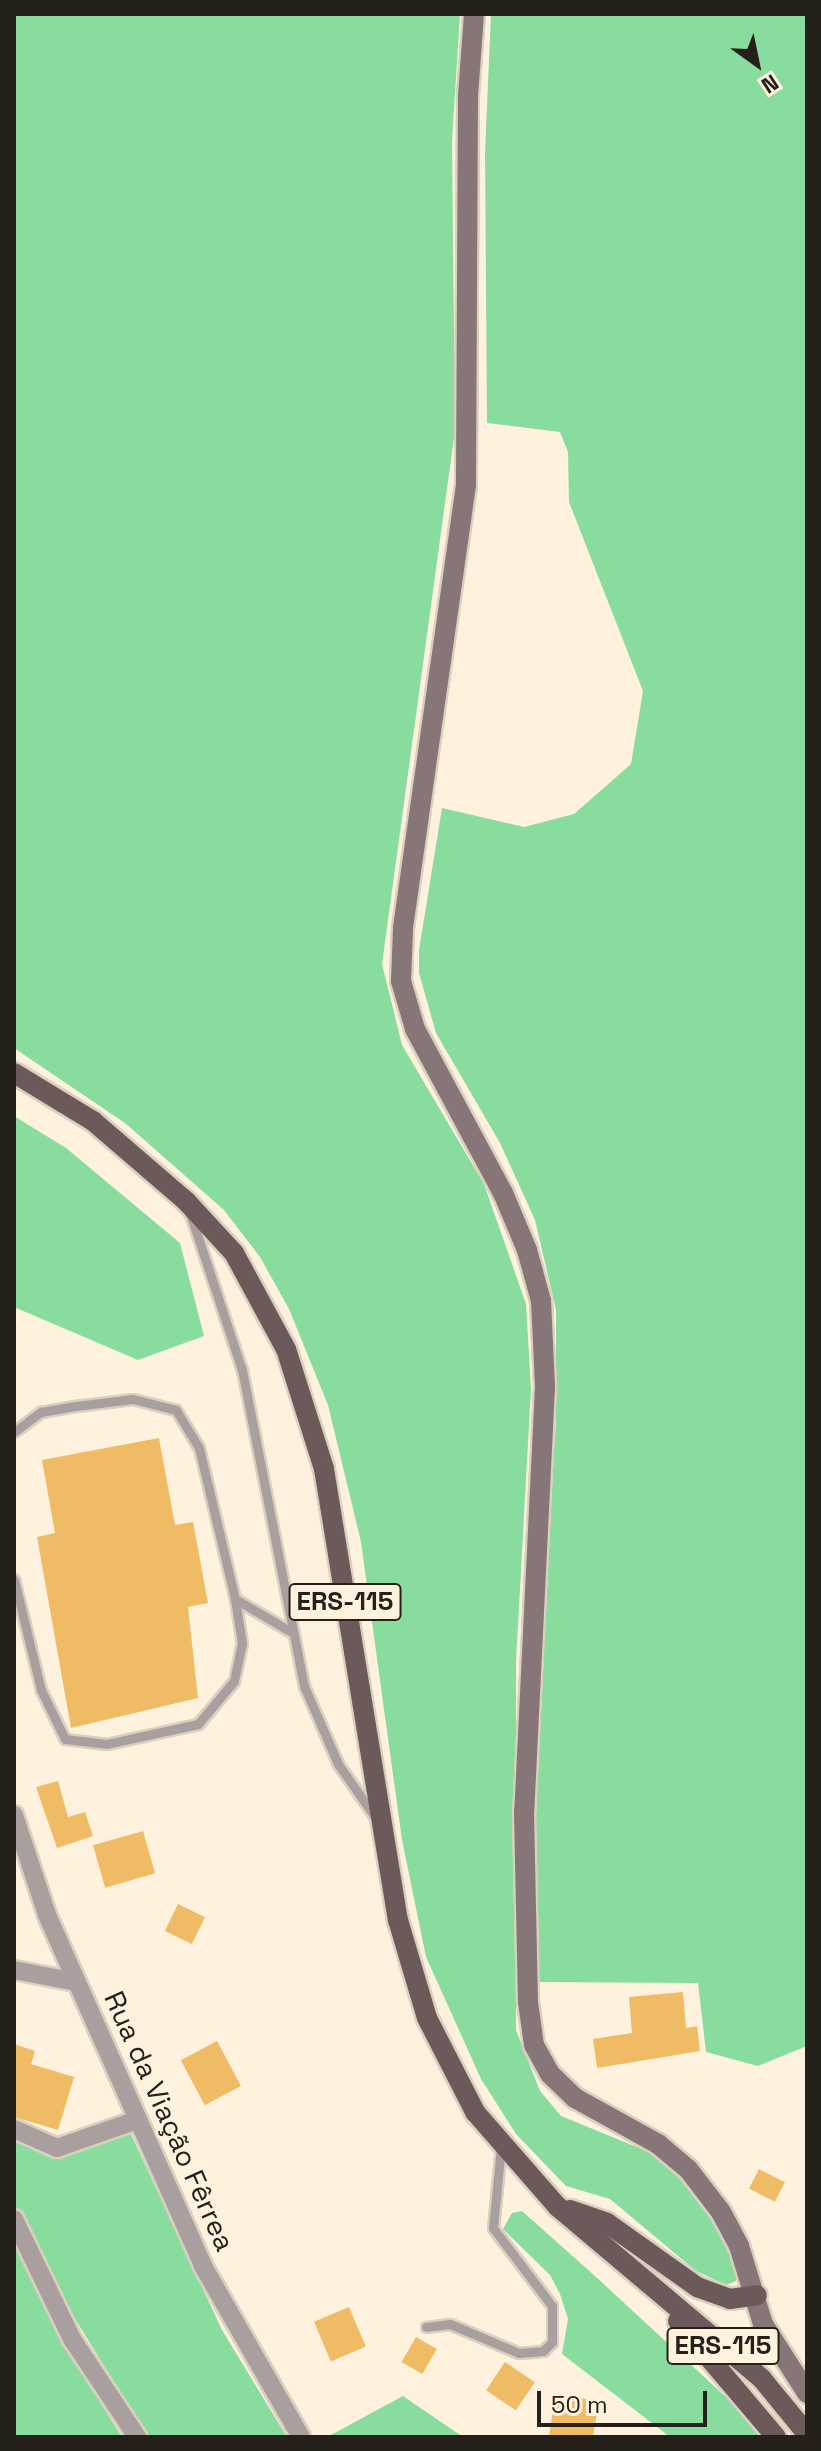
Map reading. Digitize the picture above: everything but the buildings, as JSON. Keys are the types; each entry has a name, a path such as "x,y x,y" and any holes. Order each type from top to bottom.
{"main road":[{"path":"474,14 468,95 466,485 403,929 401,981 415,1029 503,1193 527,1250 541,1301 545,1387 524,1812 526,1965 534,2045 550,2074 575,2098 658,2144 688,2169 721,2212 757,2295 763,2324 807,2393"},
{"name":"ERS-115","path":"14,1073 93,1121 186,1201 234,1253 260,1297 308,1409 324,1469 398,1920 427,2018 475,2112 501,2147 558,2207 762,2379 807,2434"},
{"path":"558,2207 607,2223 697,2287 730,2299 757,2295"},
{"name":"ERS-115","path":"630,2267 776,2437"}],"street":[{"name":"Rua da Viação Fêrrea","path":"14,1815 19,1846 203,2266 301,2437"},
{"path":"14,1970 76,1982"},
{"path":"14,2129 57,2148 137,2120"},
{"path":"14,2219 72,2339 137,2437"}],"lane":[{"path":"186,1201 242,1370 304,1686 338,1764 381,1826"},
{"path":"14,1432 41,1412 76,1406 133,1399 176,1410 199,1448 235,1599 242,1643 234,1681 198,1724 107,1744 65,1739 41,1690 14,1579"},
{"path":"235,1599 293,1633"},
{"path":"426,2327 450,2324 519,2353 543,2351 552,2342 552,2306 493,2228 501,2147"}],"green space":[{"path":"14,14 460,14 452,141 455,430 382,964 402,1045 484,1184 526,1304 531,1389 516,1661 516,2030 540,2091 561,2116 649,2152 681,2177 716,2219 739,2270 736,2281 726,2285 696,2271 610,2199 566,2186 516,2134 481,2079 426,1957 402,1840 361,1542 328,1405 289,1309 260,1257 224,1210 125,1123 14,1048"},
{"path":"491,14 807,14 807,2046 758,2066 706,2052 698,1983 536,1982 536,1732 556,1421 556,1310 535,1220 500,1143 436,1033 419,973 419,950 442,808 524,827 574,814 631,764 643,691 569,502 568,452 560,432 487,423 485,152"},
{"path":"14,1116 66,1148 180,1243 204,1336 138,1360 14,1307"},
{"path":"129,2130 222,2330 287,2437 148,2437 51,2280 14,2203 14,2135 54,2154"},
{"path":"522,2211 769,2437 670,2437 562,2354 568,2319 560,2294 550,2275 503,2229 512,2213"},
{"path":"14,2240 64,2345 122,2437 14,2437"},
{"path":"403,2396 463,2437 327,2437"}]}
